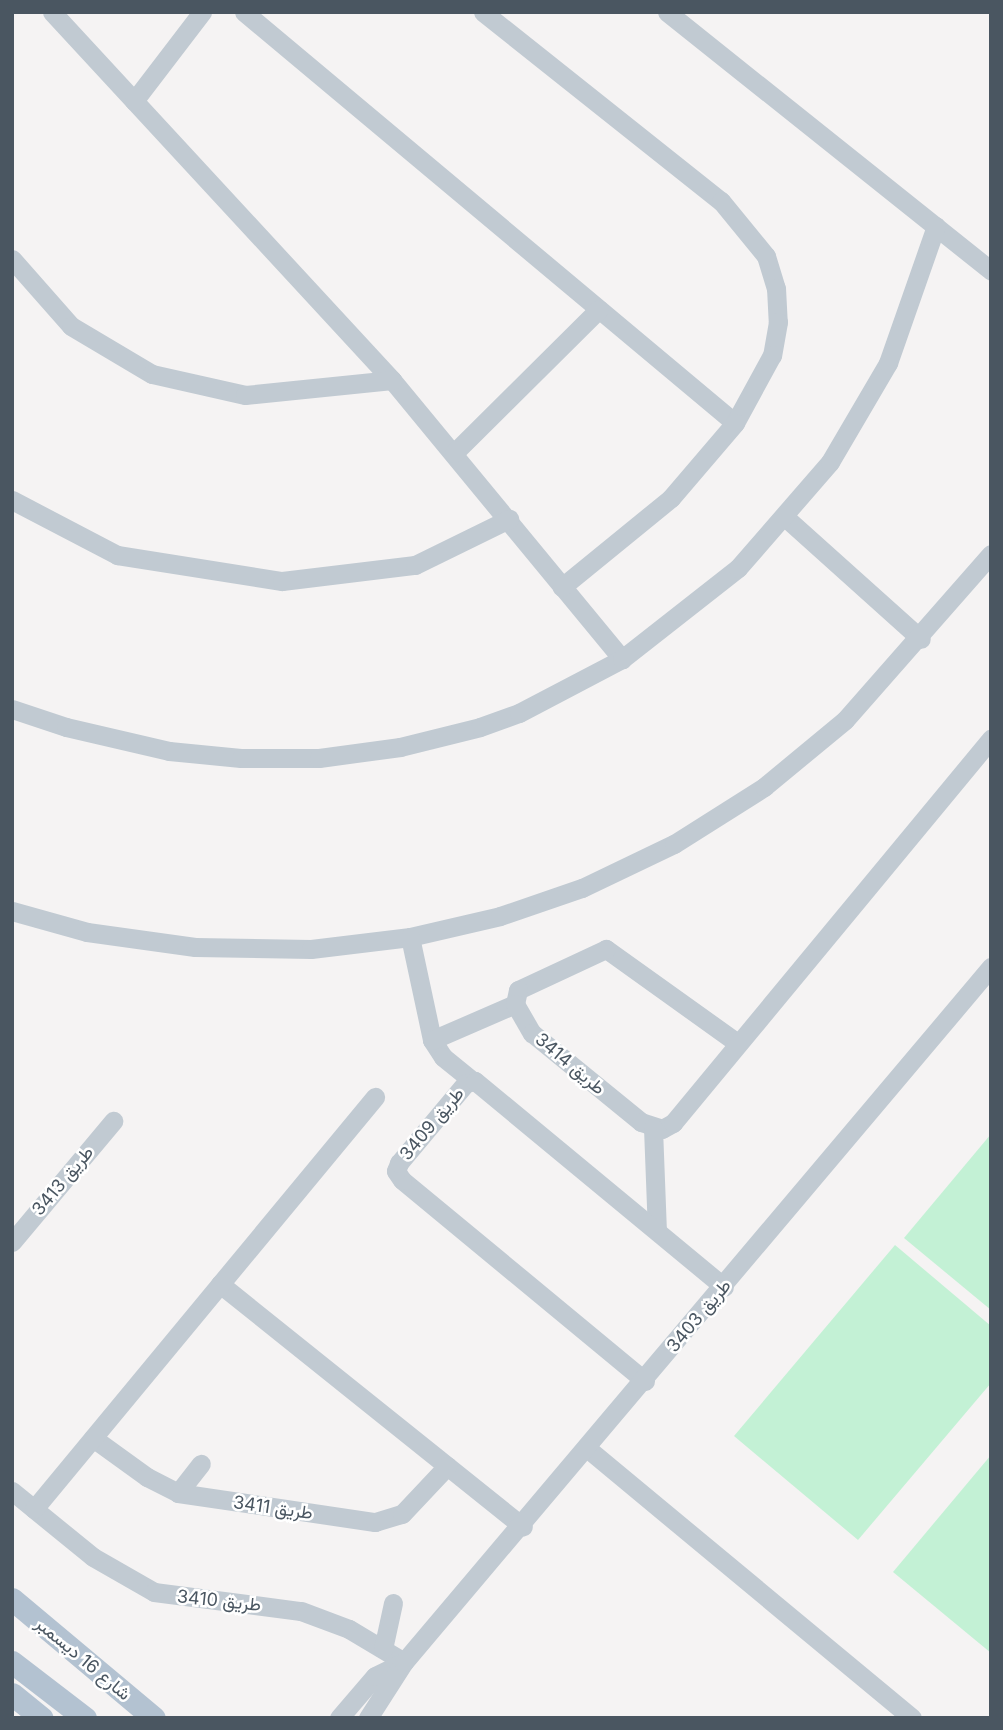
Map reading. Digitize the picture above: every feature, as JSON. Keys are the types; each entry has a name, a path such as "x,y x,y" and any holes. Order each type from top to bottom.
{"main road":[{"name":"شارع 16 ديسمبر","path":"12,1600 153,1718"},
{"path":"12,1662 86,1718"},
{"path":"12,1694 42,1718"}],"street":[{"path":"52,12 392,380 622,659"},
{"path":"134,100 202,12"},
{"path":"244,12 735,423"},
{"path":"483,12 714,195 766,256 777,297 776,338 766,371 735,423 671,498 562,587"},
{"path":"667,12 991,271"},
{"path":"12,709 76,730 169,751 241,758 318,758 400,747 480,727 519,713 622,659 714,591 786,518 830,462 876,387 904,326 936,226"},
{"path":"12,259 71,326 152,374 245,395 392,380"},
{"path":"454,453 599,309"},
{"path":"12,500 117,555 282,581 415,565 509,519"},
{"path":"786,518 921,639"},
{"path":"12,911 87,932 195,947 311,948 410,937 500,916 582,888 674,844 764,787 845,720 921,639 991,554"},
{"path":"657,1230 653,1128 673,1122 736,1042 991,739"},
{"path":"410,937 432,1040 443,1057 471,1080"},
{"path":"432,1040 515,1004 518,990 606,949 736,1042"},
{"name":"طريق 3403","path":"368,1718 404,1662 523,1527 991,967"},
{"name":"طريق 3414","path":"515,1004 532,1033 653,1128"},
{"name":"طريق 3409","path":"645,1381 396,1171 471,1080 724,1287"},
{"path":"34,1509 375,1097"},
{"name":"طريق 3413","path":"12,1242 113,1121"},
{"path":"220,1284 523,1527"},
{"name":"طريق 3411","path":"93,1438 156,1484 177,1493 375,1522 402,1514 447,1466"},
{"path":"588,1449 912,1718"},
{"path":"177,1493 201,1464"},
{"name":"طريق 3410","path":"12,1491 124,1579 154,1592 301,1611 326,1618 404,1662"},
{"path":"383,1649 393,1604"},
{"name":"طريق 3403","path":"339,1718 375,1676 404,1662"}],"green space":[{"path":"991,1134 991,1310 904,1238"},
{"path":"895,1245 991,1326 991,1383 858,1540 734,1436"},
{"path":"991,1455 991,1653 893,1572"}]}
